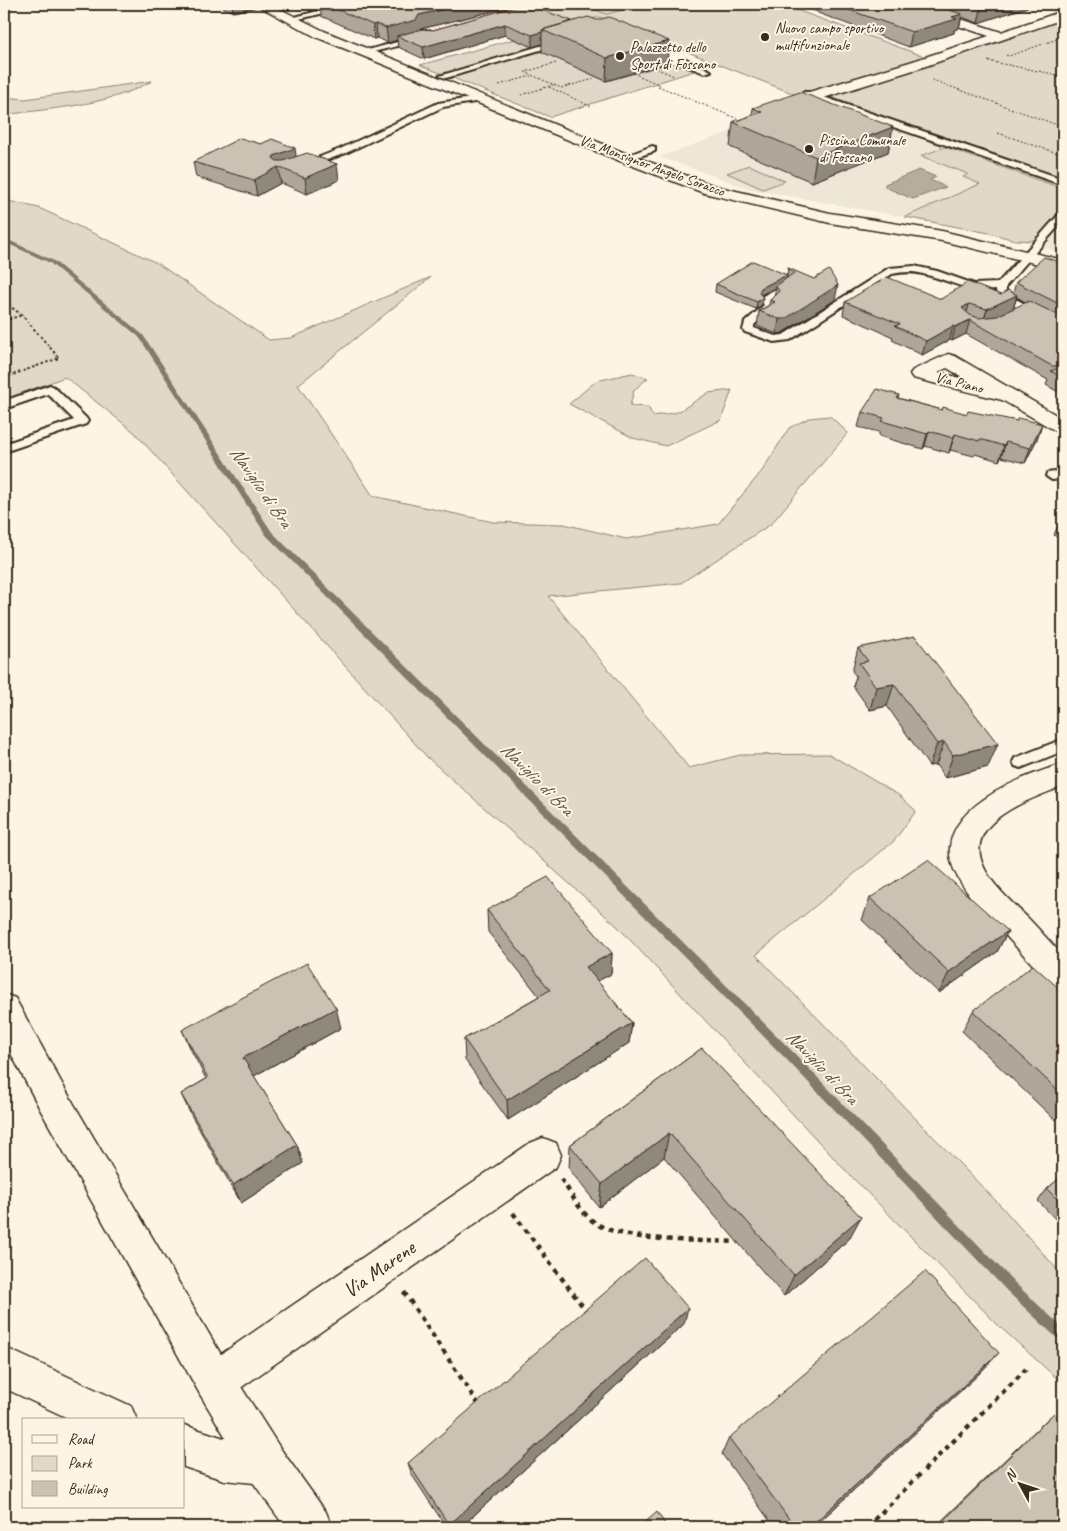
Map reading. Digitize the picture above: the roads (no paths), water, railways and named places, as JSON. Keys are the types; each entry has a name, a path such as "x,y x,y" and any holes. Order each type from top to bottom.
{"street":[{"name":"Via Monsignor Angelo Soracco","path":"261,4 320,34 625,158 710,190 745,200 830,218 942,236 1029,255 1063,265"},
{"path":"864,4 884,10 942,17 1002,36"},
{"path":"787,103 960,50 1063,15"},
{"name":"Via Piano","path":"1007,395 1063,427"},
{"path":"1063,774 991,809 979,818 969,831 964,845 966,864 978,887 1063,975"},
{"path":"4,1008 53,1100 215,1382 265,1463 311,1527"},
{"name":"Via Marene","path":"215,1382 543,1155"},
{"path":"4,1367 113,1418"},
{"path":"185,1446 224,1458 265,1463"}],"lane":[{"path":"292,19 353,4 363,6 370,4"},
{"path":"366,52 425,36"},
{"path":"443,76 571,40"},
{"path":"683,61 707,70"},
{"path":"810,95 900,128 1063,182"},
{"path":"291,170 343,151 441,105 478,99"},
{"path":"625,158 652,149"},
{"path":"1049,320 1021,311 1001,295 1001,286 1063,215"},
{"path":"785,287 765,299 770,305 749,324 749,330 774,339 786,338 889,271 906,268 923,269 974,288 1001,286"},
{"path":"4,405 50,389 82,421 4,448"},
{"path":"1021,762 1063,745"}],"waterway":[{"path":"832,99 850,107"},
{"name":"Naviglio di Bra","path":"4,240 52,262 141,336 269,533 792,1058 1012,1288 1063,1336"}],"place":[{"name":"Nuovo campo sportivo multifunzionale","path":"765,37"},
{"name":"Palazzetto dello Sport di Fossano","path":"620,56"},
{"name":"Piscina Comunale di Fossano","path":"809,149"}]}
